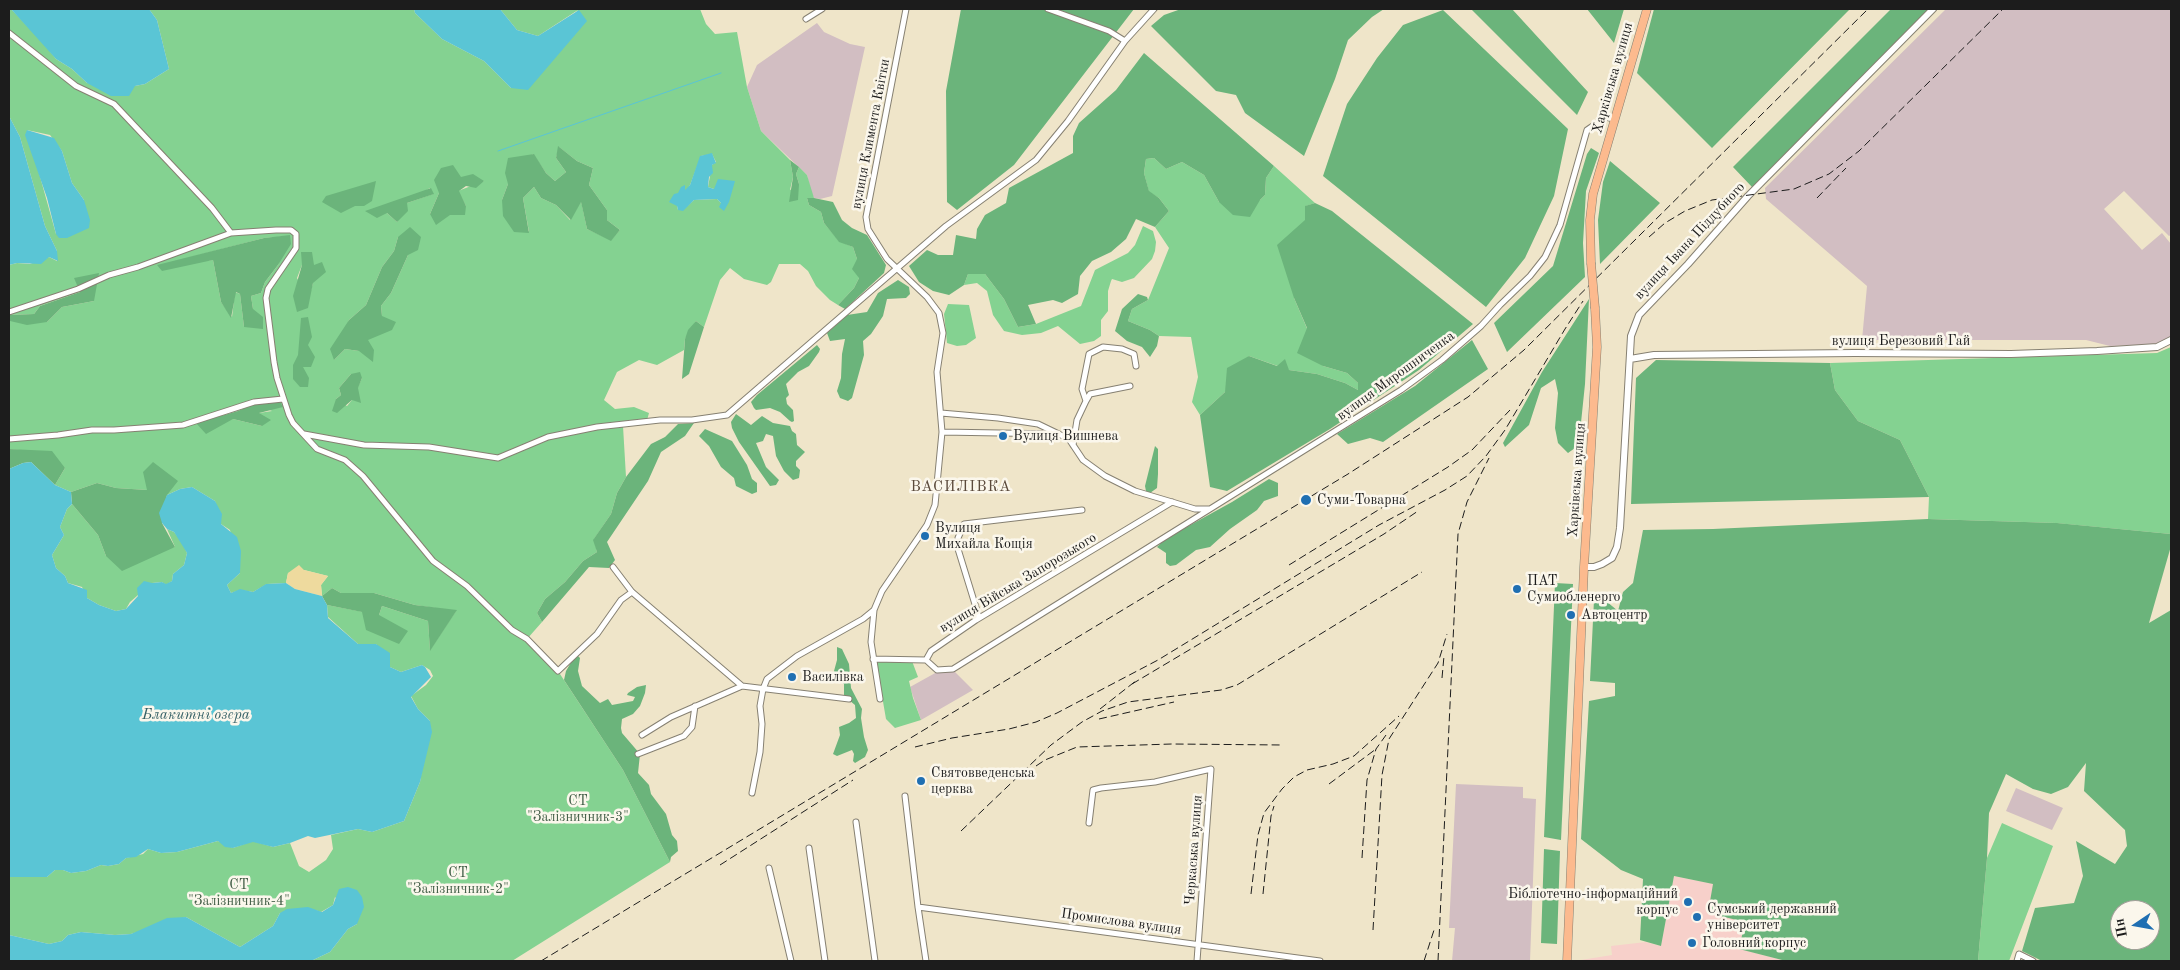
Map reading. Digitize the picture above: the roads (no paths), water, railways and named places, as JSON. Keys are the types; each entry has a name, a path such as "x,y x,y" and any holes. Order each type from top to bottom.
{"main road":[{"name":"Харківська вулиця","path":"1566,961 1584,567 1597,347 1590,220 1593,194 1647,9"}],"street":[{"path":"806,19 822,9"},
{"name":"вулиця Климента Квітки","path":"874,610 882,590 927,526 935,505 942,432 937,372 942,333 939,313 927,297 887,259 868,229 866,217 906,9"},
{"path":"1048,9 1109,31 1125,41"},
{"path":"304,434 364,444 429,447 498,458 548,437 597,427 660,420 692,420 726,415 946,226 1036,160 1068,121 1125,41 1154,9"},
{"name":"вулиця Івана Піддубного","path":"1584,567 1594,567 1612,558 1617,547 1631,336 1639,314 1688,264 1748,196 1933,9"},
{"path":"9,33 76,86 114,104 212,208 231,233"},
{"name":"вулиця Мирошниченка","path":"926,660 937,670 953,669 1401,390 1442,360 1481,326 1530,276 1545,257 1560,225 1587,130 1606,117 1614,119"},
{"path":"9,312 78,289 109,274 138,268 231,233 291,230 296,234 296,248 268,289 266,298 274,362 283,399 293,423 317,448 345,460 363,476 395,513 425,555 467,586 512,630 527,639 558,671 597,634 621,600 632,592"},
{"name":"вулиця Березовий Гай","path":"1630,360 1654,355 1855,352 2011,354 2097,351 2157,347 2171,340"},
{"path":"1086,401 1082,389 1089,354 1103,347 1122,349 1134,354 1136,366"},
{"path":"1073,444 1076,420 1090,394 1130,386"},
{"path":"9,440 92,430 183,425 254,402 283,399"},
{"path":"941,413 1038,424 1061,434 1073,444 1083,460 1105,476 1135,491 1195,509 1210,509"},
{"path":"942,432 1061,434"},
{"name":"вулиця Війська Запорозького","path":"926,660 930,651 976,620 1172,502"},
{"path":"976,620 976,606 958,549 958,538 964,524 1082,510"},
{"path":"613,567 632,592 742,686"},
{"path":"874,610 871,642 880,699"},
{"path":"753,687 767,679 797,656 862,619 874,610"},
{"path":"874,659 926,660"},
{"path":"752,792 760,752 763,689 767,679"},
{"path":"642,735 695,706 742,686 849,699"},
{"path":"638,754 684,736 692,727 695,706"},
{"name":"Черкаська вулиця","path":"1089,823 1093,790 1155,782 1211,769 1197,961"},
{"path":"905,796 926,961"},
{"path":"856,822 876,961"},
{"path":"809,848 825,961"},
{"path":"769,868 791,961"},
{"name":"Промислова вулиця","path":"918,907 1320,961"},
{"path":"2017,961 2019,954 2033,961"}],"water":[{"path":"11,9 149,9 157,20 169,69 145,84 135,86 129,96 111,96 87,83 72,69 56,59"},
{"path":"414,9 500,9 517,30 538,36 579,10 587,21 528,90 511,88 484,61 442,39 415,13"},
{"path":"9,116 20,137 45,226 57,251 58,261 49,257 41,264 17,263 9,265"},
{"path":"27,130 54,138 62,151 72,183 84,200 90,220 89,228 67,238 59,238 56,234 47,198 25,135"},
{"path":"712,153 716,163 712,165 713,173 709,177 708,187 714,189 718,179 735,181 729,202 724,211 719,207 721,203 717,199 694,200 683,211 678,210 677,206 669,202 681,187 685,185 685,190 690,185 700,156"},
{"name":"Блакитні озера","path":"31,462 55,485 71,492 72,504 67,509 60,527 64,535 52,555 56,568 65,576 68,583 87,590 87,598 99,605 116,611 126,609 138,596 137,588 144,581 166,584 172,581 173,574 184,565 187,553 174,532 167,529 162,523 159,513 167,495 180,489 192,487 215,501 222,514 221,524 237,537 241,551 240,573 227,585 231,593 240,589 253,592 266,584 286,583 295,589 322,596 327,605 328,618 358,644 376,644 390,653 390,667 401,672 422,665 425,667 431,677 411,697 418,709 430,721 432,732 420,782 404,821 372,832 358,829 315,838 308,836 273,847 253,842 233,848 225,847 218,841 177,852 161,853 148,849 136,857 126,858 119,864 101,865 86,871 71,873 55,870 47,877 9,877 9,469"},
{"path":"348,887 357,890 362,897 364,907 357,924 348,929 330,952 311,961 9,961 9,935 49,944 62,941 68,935 81,932 115,935 131,934 167,918 186,917 240,947 273,926 280,913 287,909 308,907 322,912 333,905 339,889"}],"waterway":[{"path":"498,151 721,73"}],"railway":[{"path":"541,961 1348,474 1468,397 1524,350 1868,9"},
{"path":"1649,237 1665,223 1685,211 1712,200 1794,189 1829,174 1859,151 2003,9"},
{"path":"1817,198 1846,168"},
{"path":"915,747 952,738 1009,729 1036,722 1057,713 1158,660 1379,525 1445,490 1467,476 1486,456 1505,430 1583,301"},
{"path":"1289,565 1448,467 1472,450 1510,410"},
{"path":"1438,961 1458,534 1467,502 1489,458"},
{"path":"1132,684 1384,534 1418,511"},
{"path":"961,831 1051,745 1082,722 1102,711 1128,702 1221,690 1237,685 1422,572"},
{"path":"1373,930 1382,775 1389,739 1438,663 1447,634"},
{"path":"1442,678 1444,656"},
{"path":"1100,709 1137,680"},
{"path":"1099,719 1174,702"},
{"path":"1251,894 1258,835 1264,813 1282,789 1294,777 1307,770 1333,764 1354,756 1399,716"},
{"path":"1362,858 1367,780 1376,749 1386,735"},
{"path":"1036,766 1045,760 1077,747 1172,744 1283,745"},
{"path":"1329,784 1376,749"},
{"path":"720,865 853,780"},
{"path":"1263,894 1271,816 1274,806"},
{"path":"1424,961 1435,927"}],"place":[{"name":"Вулиця Вишнева","path":"1003,436"},
{"name":"Суми-Товарна","path":"1306,500"},
{"name":"Вулиця Михайла Кощія","path":"925,536"},
{"name":"ПАТ Сумиобленерго","path":"1517,589"},
{"name":"Автоцентр","path":"1571,615"},
{"name":"Василівка","path":"792,677"},
{"name":"Святовведенська церква","path":"921,781"},
{"name":"Бібліотечно-інформаційний корпус","path":"1688,902"},
{"name":"Сумський державний університет","path":"1697,917"},
{"name":"Головний корпус","path":"1692,943"}],"district":[{"name":"ВАСИЛІВКА","path":"961,487"}],"park label":[{"name":"СТ \"Залізничник-3\"","path":"578,810"},
{"name":"СТ \"Залізничник-2\"","path":"458,882"},
{"name":"СТ \"Залізничник-4\"","path":"239,894"}]}
